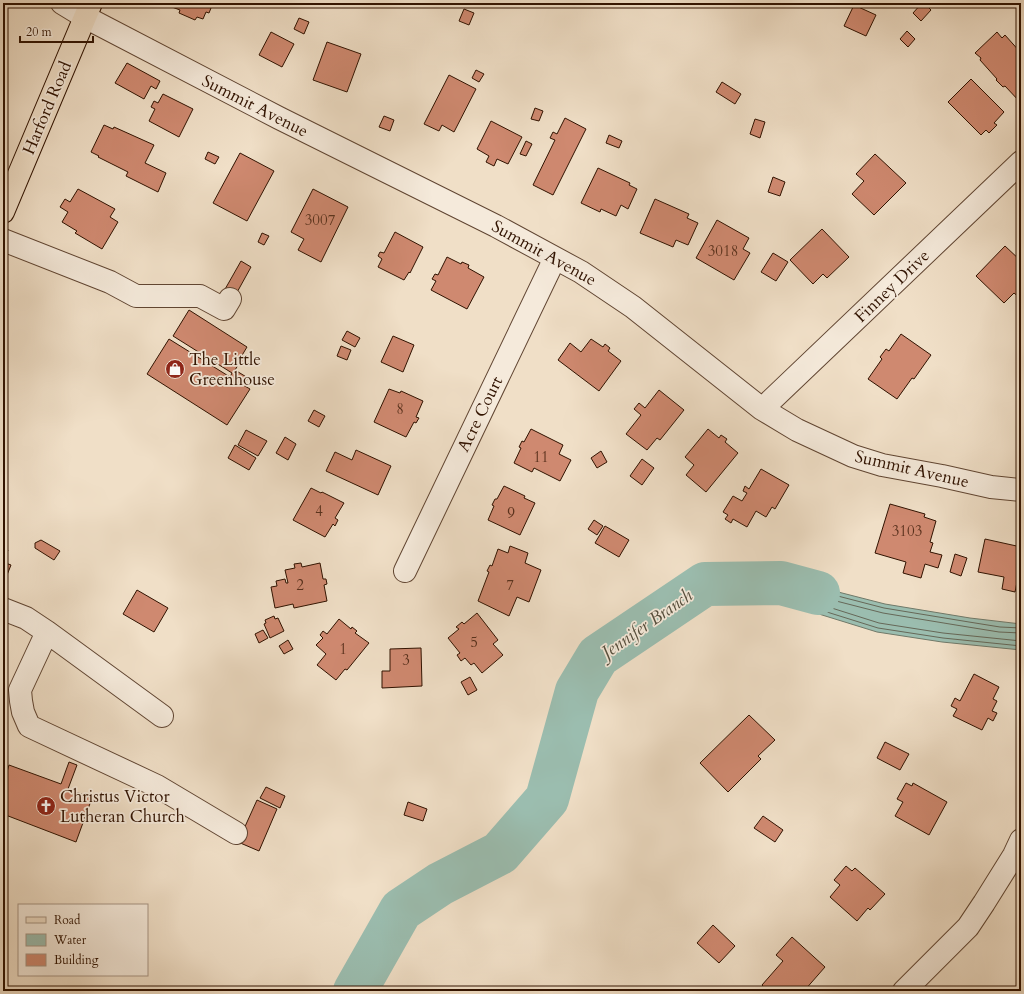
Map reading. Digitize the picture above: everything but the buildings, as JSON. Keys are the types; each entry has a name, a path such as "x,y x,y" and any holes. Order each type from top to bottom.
{"main road":[{"name":"Harford Road","path":"3,212 88,10"}],"street":[{"name":"Summit Avenue","path":"62,3 88,10 279,118 496,226 581,272 634,307 762,409 797,430 853,456 882,465 942,476 991,488 1021,490"},
{"name":"Finney Drive","path":"762,409 1021,162"},
{"path":"3,240 110,282 136,296 200,296 224,309 230,299"},
{"name":"Acre Court","path":"405,571 555,258"},
{"path":"3,609 26,618 47,632 162,716"},
{"path":"47,632 20,690 20,701 29,726 157,786 236,833"},
{"path":"904,991 968,927 1014,855 1021,840"}],"water":[{"path":"757,568 793,578 807,584 885,604 970,618 1021,624 1021,650 942,642 877,632 793,606 767,591 755,579 749,569"}],"waterway":[{"name":"Jennifer Branch","path":"355,991 401,910 440,884 500,853 547,799 577,691 598,656 705,584 781,583 818,593"}],"place":[{"name":"The Little Greenhouse","path":"175,369"},
{"name":"Christus Victor Lutheran Church","path":"46,806"}]}
